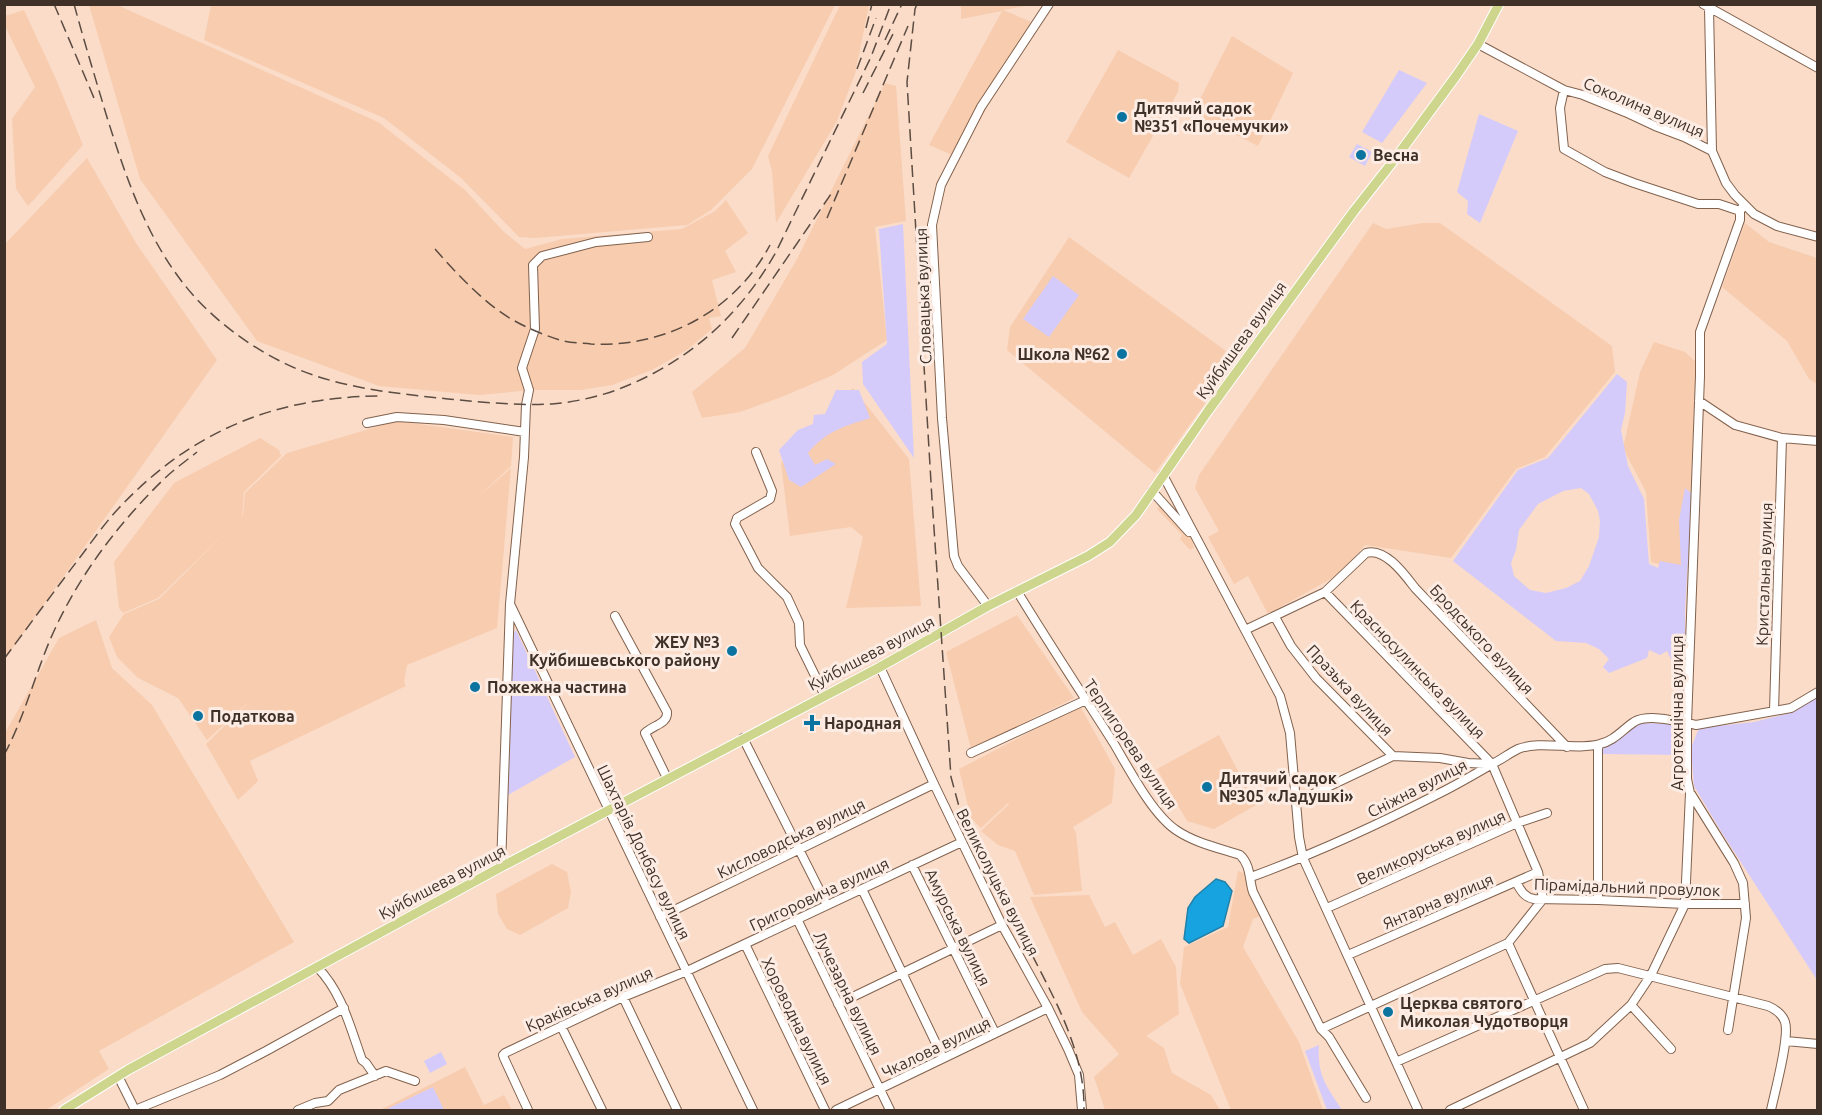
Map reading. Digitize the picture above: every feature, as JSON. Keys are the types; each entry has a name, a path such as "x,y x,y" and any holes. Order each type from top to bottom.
{"main road":[{"name":"Куйбишева вулиця","path":"64,1110 118,1076 501,867 825,696 988,606 1089,556 1110,542 1136,515 1354,211 1414,133 1478,44 1499,4"}],"street":[{"name":"Словацька вулиця","path":"988,606 958,566 954,556 942,418 932,225 941,185 981,107 1049,4"},
{"name":"Соколина вулиця","path":"1706,6 1712,151 1726,183 1742,208"},
{"path":"1706,6 1818,68"},
{"name":"Соколина вулиця","path":"1478,44 1564,90 1625,112 1712,151"},
{"name":"Соколина вулиця","path":"1564,90 1560,108 1564,149 1605,172 1634,183 1698,204 1719,204 1742,208 1777,226 1818,237"},
{"name":"Агротехнічна вулиця","path":"1450,1110 1594,1040 1631,1005 1651,975 1685,904 1690,793 1687,779 1687,723 1700,332 1740,220 1742,208"},
{"path":"501,867 510,604 529,390 522,368 535,329 533,265 542,256 596,242 648,237"},
{"path":"1699,401 1735,425 1782,438 1818,441"},
{"path":"367,423 386,418 415,418 525,432"},
{"name":"Кристальна вулиця","path":"1774,711 1782,438"},
{"path":"756,452 772,495 770,499 737,518 735,524 758,568 787,597 799,623 800,645 825,696"},
{"path":"1163,475 1280,696 1290,733 1299,837 1303,858 1418,1110"},
{"path":"1152,491 1196,540"},
{"name":"Бродського вулиця","path":"1325,592 1366,553 1375,552 1396,564 1415,588 1567,747"},
{"name":"Терпигорева вулиця","path":"1017,591 1056,655 1166,821 1177,831 1200,842 1240,855 1246,861 1254,892 1321,1029 1329,1037 1366,1098"},
{"path":"1245,630 1325,592"},
{"name":"Красносулинська вулиця","path":"1325,592 1492,764"},
{"name":"Шахтарів Донбасу вулиця","path":"510,604 753,1110"},
{"path":"615,616 667,712 667,718 645,733 667,778"},
{"name":"Празька вулиця","path":"1275,617 1291,646 1316,678 1393,756 1492,764"},
{"name":"Великолуцька вулиця","path":"879,667 1002,925 1048,1008 1079,1075 1082,1110"},
{"path":"1598,900 1598,745 1612,740 1643,719 1681,720 1696,725 1791,708 1818,692"},
{"path":"971,753 1086,700"},
{"path":"743,738 827,905"},
{"name":"Сніжна вулиця","path":"1251,877 1303,858 1435,796 1519,749 1539,746 1598,745"},
{"path":"1296,802 1393,756"},
{"path":"1321,1029 1508,943 1543,899 1538,873 1492,764"},
{"name":"Кисловодська вулиця","path":"660,917 934,784"},
{"path":"1690,793 1734,863 1743,883 1746,918 1728,1030"},
{"name":"Великоруська вулиця","path":"1327,908 1517,823 1547,813"},
{"name":"Григоровича вулиця","path":"687,971 962,842"},
{"name":"Амурська вулиця","path":"912,865 995,1033"},
{"name":"Янтарна вулиця","path":"1348,955 1538,873"},
{"name":"Пірамідальний провулок","path":"1516,882 1528,898 1745,904"},
{"path":"862,889 943,1058"},
{"name":"Лучезарна вулиця","path":"797,919 890,1110"},
{"path":"838,1004 1002,925"},
{"path":"1508,943 1584,1110"},
{"name":"Хороводна вулиця","path":"745,944 825,1110"},
{"path":"317,967 329,979 344,1008 362,1060 375,1076"},
{"path":"1396,1062 1605,969 1618,968 1651,975 1778,1011 1784,1020 1785,1044 1771,1110"},
{"name":"Краківська вулиця","path":"528,1110 503,1055 622,997 687,971"},
{"path":"622,997 677,1110"},
{"path":"1631,1005 1671,1049"},
{"path":"118,1076 135,1110 220,1075 344,1008"},
{"name":"Чкалова вулиця","path":"836,1110 1048,1008"},
{"path":"561,1026 602,1110"},
{"path":"1785,1044 1818,1044"},
{"path":"298,1110 315,1103 328,1101 339,1090 386,1071 415,1081"}],"shaded area":[{"path":"211,4 835,5 752,169 711,210 687,225 536,238 519,237 461,178 384,118 204,40"},
{"path":"89,5 117,5 378,122 465,190 504,232 525,249 562,239 682,229 715,211 726,200 748,233 725,251 736,272 712,280 721,316 709,318 712,329 687,350 652,370 612,385 581,390 533,390 479,395 379,386 257,341 140,179"},
{"path":"840,5 869,5 855,74 837,121 776,223 772,172 768,156"},
{"path":"961,5 1031,5 1003,10 1034,23 959,158 929,145 1002,11 961,19"},
{"path":"24,10 83,145 28,206 16,189 12,119 35,87 4,24 5,16"},
{"path":"1232,36 1293,73 1258,146 1193,113"},
{"name":"Дитячий садок №351 «Почемучки»","path":"1118,50 1179,83 1178,92 1129,178 1066,142"},
{"path":"1399,70 1427,83 1382,143 1362,132"},
{"path":"885,83 896,86 906,221 875,227 887,340 833,375 784,396 740,412 702,418 692,392 745,348 797,259"},
{"path":"1479,114 1518,131 1480,223 1467,214 1468,201 1457,192"},
{"name":"Весна","path":"1357,144 1372,152 1365,166 1349,157"},
{"path":"87,158 136,243 217,360 5,659 5,244"},
{"path":"1373,223 1386,229 1423,223 1440,223 1612,346 1615,372 1545,457 1516,469 1451,558 1365,545 1341,573 1268,614 1248,576 1234,584 1208,537 1219,531 1195,488 1199,475"},
{"path":"1745,223 1769,242 1817,258 1817,384 1809,379 1787,341 1722,287"},
{"path":"903,224 914,458 863,384 862,362 887,344 879,229"},
{"name":"Школа №62","path":"1069,237 1237,359 1155,473 1007,350 1010,327"},
{"path":"1053,276 1079,295 1049,337 1023,319"},
{"path":"1654,342 1685,352 1696,362 1687,572 1651,562 1646,492 1623,448 1640,372"},
{"path":"1617,374 1627,382 1625,413 1621,430 1628,466 1644,499 1649,564 1658,568 1660,561 1681,565 1679,520 1685,488 1692,494 1685,609 1685,698 1682,711 1677,704 1677,672 1667,651 1660,655 1649,650 1647,658 1609,673 1603,667 1609,659 1599,649 1586,643 1556,641 1453,561 1518,470 1548,458","holes":["1581,488 1589,494 1598,511 1599,537 1589,566 1580,581 1566,588 1546,593 1530,590 1514,576 1511,563 1519,530 1538,504 1563,491"]},
{"path":"853,388 909,459 921,606 846,608 863,537 851,527 790,536 781,463"},
{"path":"836,390 859,390 870,418 836,430 822,439 808,453 815,465 827,459 836,464 801,487 789,480 779,450 798,430 813,424 814,415 825,414"},
{"path":"397,421 513,437 511,466 476,499 511,468 497,628 407,665 404,682 406,686 250,761 258,781 238,800 206,744 256,695 207,740 178,698 138,678 117,657 109,637 124,614 159,599 230,528 158,598 123,613 119,608 114,562 174,483 260,438 279,450 281,456 244,492 242,517 245,493 287,453"},
{"path":"1160,505 1190,536 1194,547 1190,550 1180,539 1182,535 1157,509"},
{"path":"1017,615 1074,698 971,749 946,652"},
{"path":"96,620 112,668 152,705 294,942 99,1051 109,1069 46,1110 5,1110 5,733 59,638"},
{"path":"516,630 575,757 508,795 513,634"},
{"path":"1817,697 1817,980 1694,786 1691,748 1699,728 1754,722 1794,712"},
{"path":"1080,706 1115,769 1112,803 1073,827 1076,833 1082,891 1034,895 1015,851 998,845 981,831 1009,804 981,828 971,818 959,769"},
{"path":"1640,723 1680,724 1682,726 1682,755 1603,754 1600,752 1600,746 1615,741"},
{"name":"Дитячий садок №305 «Ладушкі»","path":"1219,735 1256,805 1214,829 1187,821 1157,769"},
{"path":"552,864 567,872 571,892 568,908 520,935 507,929 498,914 496,894"},
{"path":"1238,871 1247,874 1265,914 1253,919 1243,947 1299,1042 1323,1110 1231,1110 1180,984 1184,947 1228,927"},
{"path":"1089,895 1105,927 1115,922 1133,955 1161,939 1176,967 1179,1014 1146,1036 1164,1048 1172,1073 1211,1095 1220,1110 1105,1110 1094,1077 1119,1054 1082,1012 1030,897"},
{"path":"1319,1045 1321,1073 1342,1110 1327,1110 1305,1051"},
{"path":"441,1052 447,1064 430,1073 424,1061"},
{"path":"465,1067 484,1105 504,1095 512,1110 380,1110"},
{"path":"433,1087 444,1110 385,1110"}],"water":[{"path":"1216,879 1225,882 1232,891 1223,926 1189,943 1184,939 1188,908 1195,897"}],"railway":[{"path":"54,4 94,98"},
{"path":"74,4 114,138 140,209 163,254 177,275 213,315 235,334 272,357 303,371 344,384 406,394 526,404 552,404 580,400 624,387 648,376 692,349 730,315 747,295 776,252 871,57 891,4"},
{"path":"866,28 872,4"},
{"path":"885,40 902,4"},
{"path":"917,4 907,82 951,777 961,814 973,841 1048,986 1074,1046 1083,1088 1084,1110"},
{"path":"857,69 876,18"},
{"path":"827,218 908,26"},
{"path":"863,93 893,34"},
{"path":"732,338 831,194"},
{"path":"435,249 482,297 513,320 560,340 591,344 619,344 645,340 695,321 738,289 770,245"},
{"path":"4,659 113,514 174,459 236,424 269,412 304,403 379,396"},
{"path":"4,755 50,640 84,576 98,555 145,498 166,477 197,452"}],"place":[{"name":"Дитячий садок №351 «Почемучки»","path":"1122,117"},
{"name":"Весна","path":"1361,155"},
{"name":"Школа №62","path":"1122,354"},
{"name":"ЖЕУ №3 Куйбишевського району","path":"732,651"},
{"name":"Пожежна частина","path":"475,687"},
{"name":"Податкова","path":"198,716"},
{"name":"Народная","path":"812,723"},
{"name":"Дитячий садок №305 «Ладушкі»","path":"1207,787"},
{"name":"Церква святого Миколая Чудотворця","path":"1388,1012"}]}
